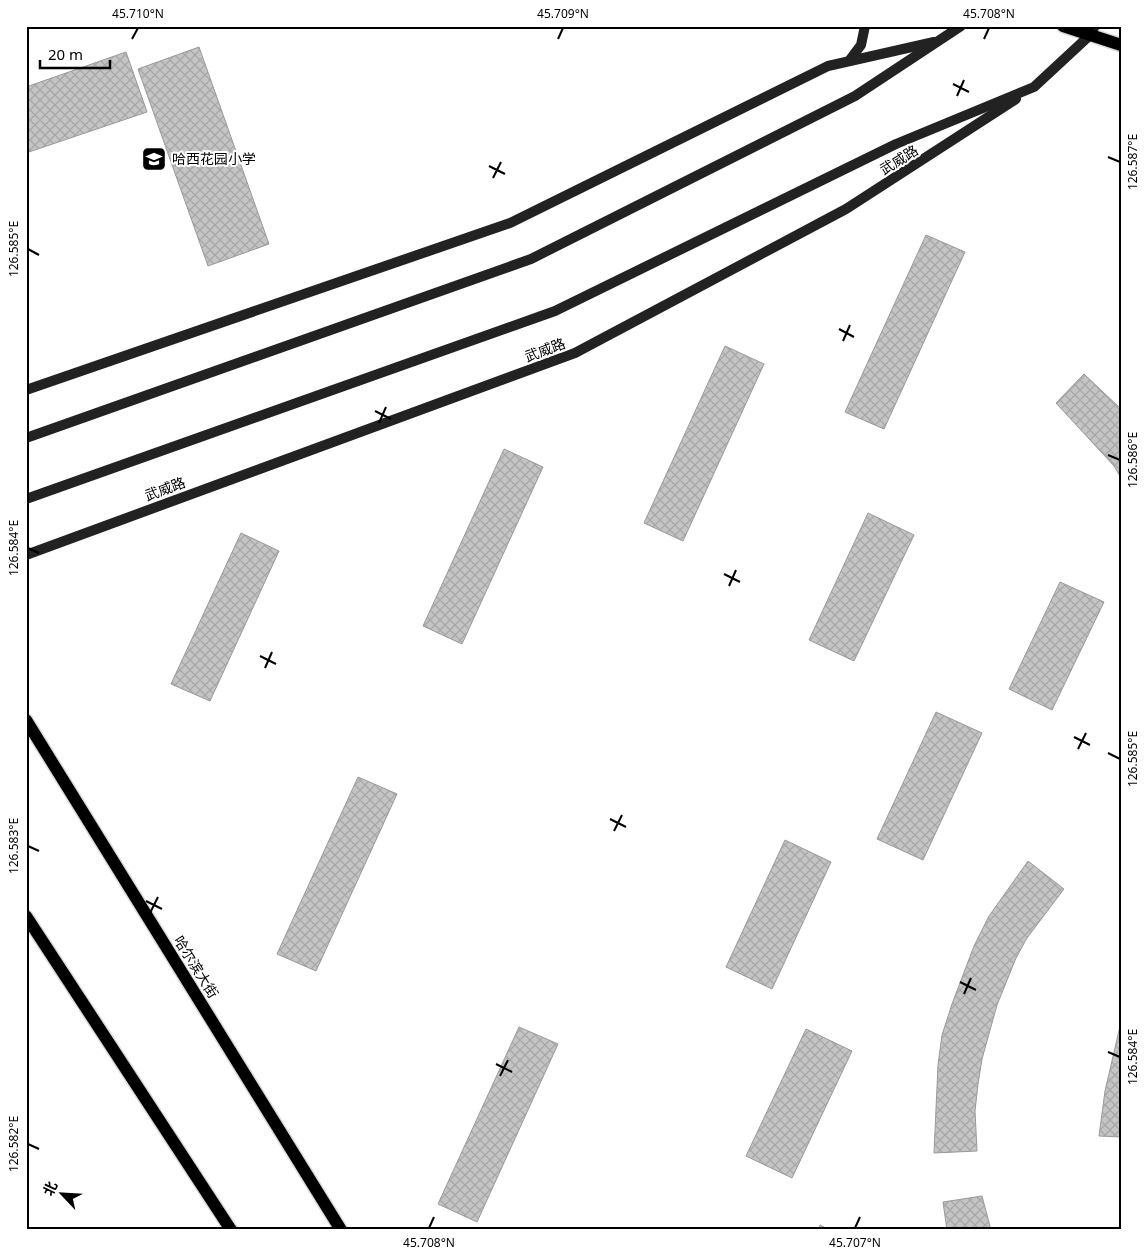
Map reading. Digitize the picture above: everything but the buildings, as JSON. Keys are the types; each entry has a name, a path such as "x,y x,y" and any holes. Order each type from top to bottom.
{"main road":[{"path":"850,61 861,45 865,26"},
{"path":"26,438 531,259 855,96 961,26"},
{"path":"1063,26 1092,31 1121,45"},
{"name":"武威路","path":"26,555 575,353 846,209 916,166 1034,87 1092,31"},
{"path":"26,390 510,223 828,66 942,40"},
{"name":"武威路","path":"26,499 555,312 896,144 1034,87"},
{"path":"26,546 45,548"},
{"name":"哈尔滨大街","path":"26,720 341,1230"},
{"path":"26,916 231,1230"}],"place":[{"name":"哈西花园小学","path":"154,159"}]}
